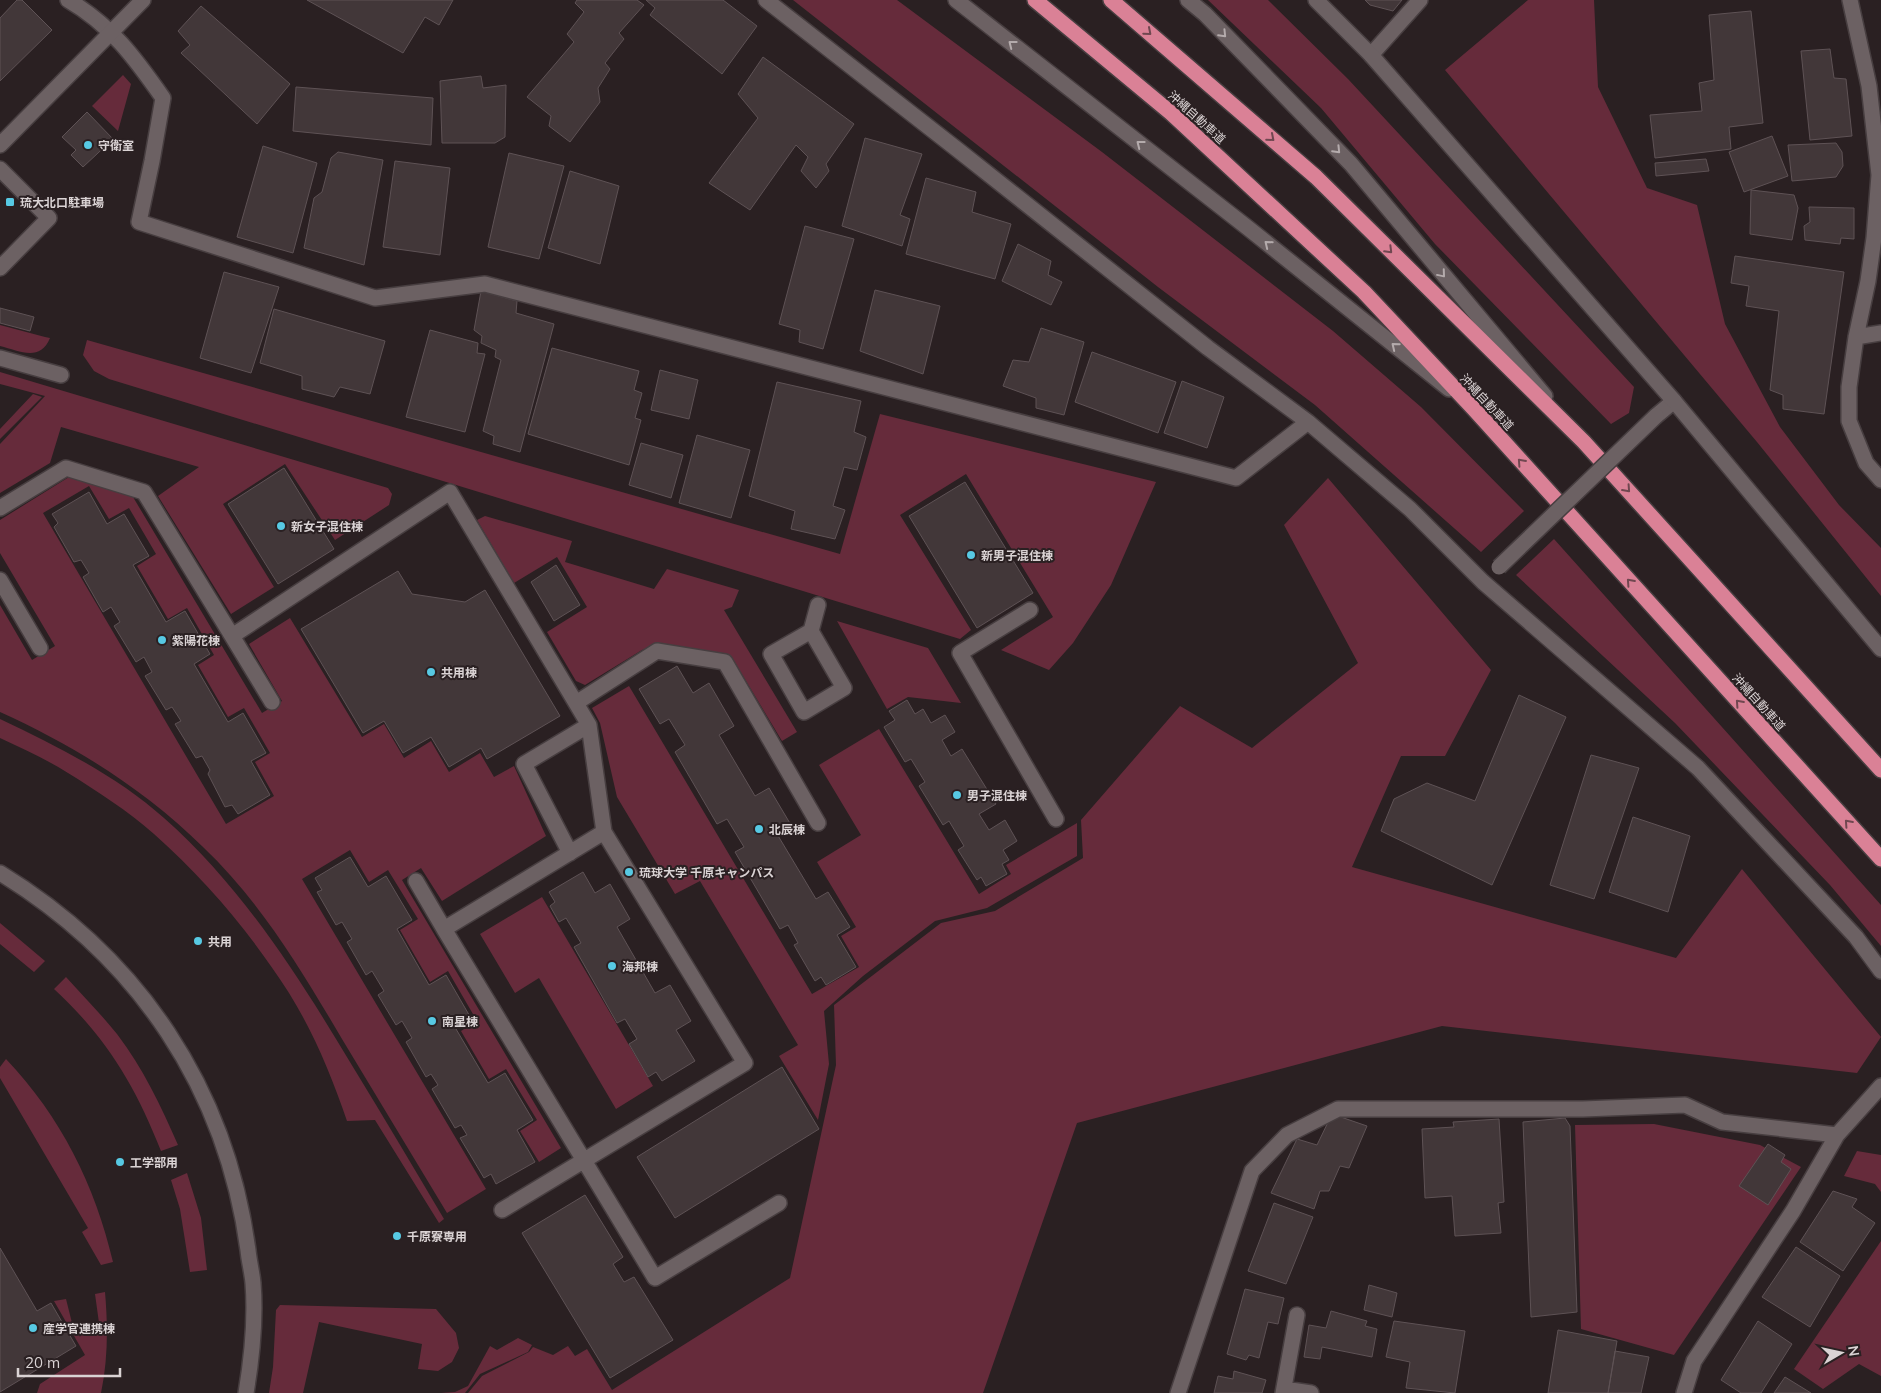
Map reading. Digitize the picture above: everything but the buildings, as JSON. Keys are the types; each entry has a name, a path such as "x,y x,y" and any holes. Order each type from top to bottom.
{"highway":[{"name":"沖縄自動車道","path":"1035,0 1170,113 1364,292 1474,409 1881,859"},
{"path":"1111,0 1316,177 1584,442 1881,770"}],"street":[{"path":"68,0 90,13 133,56 163,98 139,222 375,298 485,284 1236,478 1308,422"},
{"path":"0,146 143,0"},
{"path":"766,0 1193,336 1308,422 1410,509 1482,582 1698,768 1856,937 1881,971"},
{"path":"956,0 1248,228 1474,409"},
{"path":"1188,0 1351,164 1584,442"},
{"path":"1316,0 1371,55 1674,401 1881,649"},
{"path":"1371,55 1420,0"},
{"path":"1850,0 1869,86 1879,175 1874,238 1849,387 1849,421 1866,462 1881,480"},
{"path":"0,170 49,218 0,268"},
{"path":"1856,337 1881,333"},
{"path":"0,358 61,375"},
{"path":"1482,582 1674,401"},
{"path":"0,508 66,468 144,492 272,702"},
{"path":"232,636 450,492 589,725 604,832 745,1063 502,1210"},
{"path":"0,580 40,648"},
{"path":"811,631 771,654 804,712 844,688 811,631 818,604"},
{"path":"1030,610 960,653 1056,819"},
{"path":"576,703 657,651 725,662 818,823"},
{"path":"570,853 524,764 589,725"},
{"path":"444,929 604,832"},
{"path":"0,873 37,897 64,918 113,964 171,1036 200,1087 214,1118 233,1172 246,1232 253,1283 254,1311 246,1393"},
{"path":"416,881 655,1278 779,1203"},
{"path":"1684,1393 1694,1361 1793,1212 1837,1135 1881,1086"},
{"path":"1178,1393 1252,1171 1287,1134 1338,1109 1583,1109 1685,1105 1722,1122 1837,1135"},
{"path":"1297,1315 1284,1391 1311,1393"}],"shaded area":[{"path":"793,0 897,0 1102,152 1333,331 1421,407 1524,511 1481,552 1315,405 1158,287"},
{"path":"1208,0 1268,0 1348,79 1634,387 1629,413 1611,424 1435,244 1321,108"},
{"path":"1528,0 1594,0 1598,87 1647,188 1697,205 1725,324 1780,427 1839,505 1881,548 1881,596 1757,442 1445,70"},
{"path":"123,75 131,84 118,131 92,106"},
{"path":"0,325 50,338 41,350 29,353 22,352 0,346"},
{"path":"87,340 840,554 880,414 1156,482 1111,585 1073,643 1049,670 1001,650 1053,617 966,474 900,515 971,630 960,639 109,379 94,371 83,355"},
{"path":"0,372 388,488 392,494 389,505 335,540 285,464 223,504 274,587 231,614 158,496 199,467 61,427 50,463 0,493 0,444 45,396 0,384"},
{"path":"33,394 42,397 0,439 0,429"},
{"path":"69,477 133,497 262,713 282,701 249,644 290,618 362,737 384,724 404,758 431,741 449,772 480,753 494,777 514,766 546,836 442,901 421,868 402,880 561,1148 539,1162 520,1131 537,1120 506,1069 489,1079 461,1031 477,1021 448,971 430,982 400,930 418,919 388,870 369,882 350,850 302,879 486,1189 447,1213 296,963 262,914 224,868 180,826 133,788 82,754 0,712 0,605 32,660 55,646 0,553 0,520","holes":["89,486 109,519 129,508 156,554 137,566 168,619 187,608 214,655 198,665 228,717 244,708 270,753 255,762 274,796 226,824 43,513"]},
{"path":"1328,478 1491,670 1445,756 1401,756 1352,867 1676,958 1742,869 1881,1037 1857,1073 1442,1026 1077,1123 983,1393 468,1393 482,1376 529,1352 533,1347 553,1355 568,1346 575,1356 587,1349 612,1390 790,1278 836,1065 834,1005 941,923 995,911 1083,858 1081,820 1180,706 1252,748 1358,663 1284,525"},
{"path":"485,516 572,541 565,562 654,589 667,569 739,590 732,607 724,610 797,732 782,741 731,656 663,644 642,650 585,685 576,681 547,632 587,607 557,557 514,583 477,520"},
{"path":"1554,539 1881,905 1881,946 1830,885 1675,723 1516,575"},
{"path":"837,621 928,648 961,703 908,697 887,709"},
{"path":"629,686 812,994 859,967 841,936 856,927 817,862 861,835 819,765 879,729 979,894 1011,874 1006,865 1077,823 1077,856 987,908 935,921 863,976 824,1011 829,1064 818,1120 779,1056 798,1045 700,881 675,894 617,797 600,723 592,708"},
{"path":"0,719 65,751 127,789 164,818 193,845 219,874 268,935 312,1000 444,1219 439,1223 375,1120 347,1121 322,1056 298,1008 260,950 210,889 173,852 123,809 60,768 0,738"},
{"path":"542,897 653,1086 616,1109 539,978 515,993 480,934"},
{"path":"0,923 45,961 34,972 0,944"},
{"path":"66,977 105,1019 135,1060 151,1088 178,1145 161,1151 141,1105 117,1063 89,1025 54,989"},
{"path":"6,1059 43,1104 73,1153 86,1179 96,1206 113,1262 101,1265 82,1232 88,1228 0,1078 0,1067"},
{"path":"1654,1124 1760,1145 1801,1167 1674,1355 1581,1329 1575,1125"},
{"path":"1857,1151 1881,1155 1881,1192 1875,1184 1844,1176"},
{"path":"187,1173 201,1218 207,1270 190,1272 180,1209 171,1180"},
{"path":"1881,1241 1881,1376 1859,1364 1823,1389 1794,1369"},
{"path":"105,1292 107,1343 101,1393 37,1393 40,1384 85,1355 54,1301 66,1299 73,1327 99,1323 95,1294"},
{"path":"280,1305 436,1309 456,1333 459,1348 452,1362 438,1371 418,1369 422,1344 319,1322 303,1393 269,1393 273,1367 276,1310"},
{"path":"518,1338 532,1345 528,1352 480,1374 465,1393 441,1393 455,1392 468,1386 490,1346 497,1350"}],"place":[{"name":"守衛室","path":"88,145"},
{"name":"琉大北口駐車場","path":"10,202"},
{"name":"新女子混住棟","path":"281,526"},
{"name":"新男子混住棟","path":"971,555"},
{"name":"紫陽花棟","path":"162,640"},
{"name":"共用棟","path":"431,672"},
{"name":"男子混住棟","path":"957,795"},
{"name":"北辰棟","path":"759,829"},
{"name":"琉球大学 千原キャンパス","path":"629,872"},
{"name":"共用","path":"198,941"},
{"name":"海邦棟","path":"612,966"},
{"name":"南星棟","path":"432,1021"},
{"name":"工学部用","path":"120,1162"},
{"name":"千原寮専用","path":"397,1236"},
{"name":"産学官連携棟","path":"33,1328"}]}
